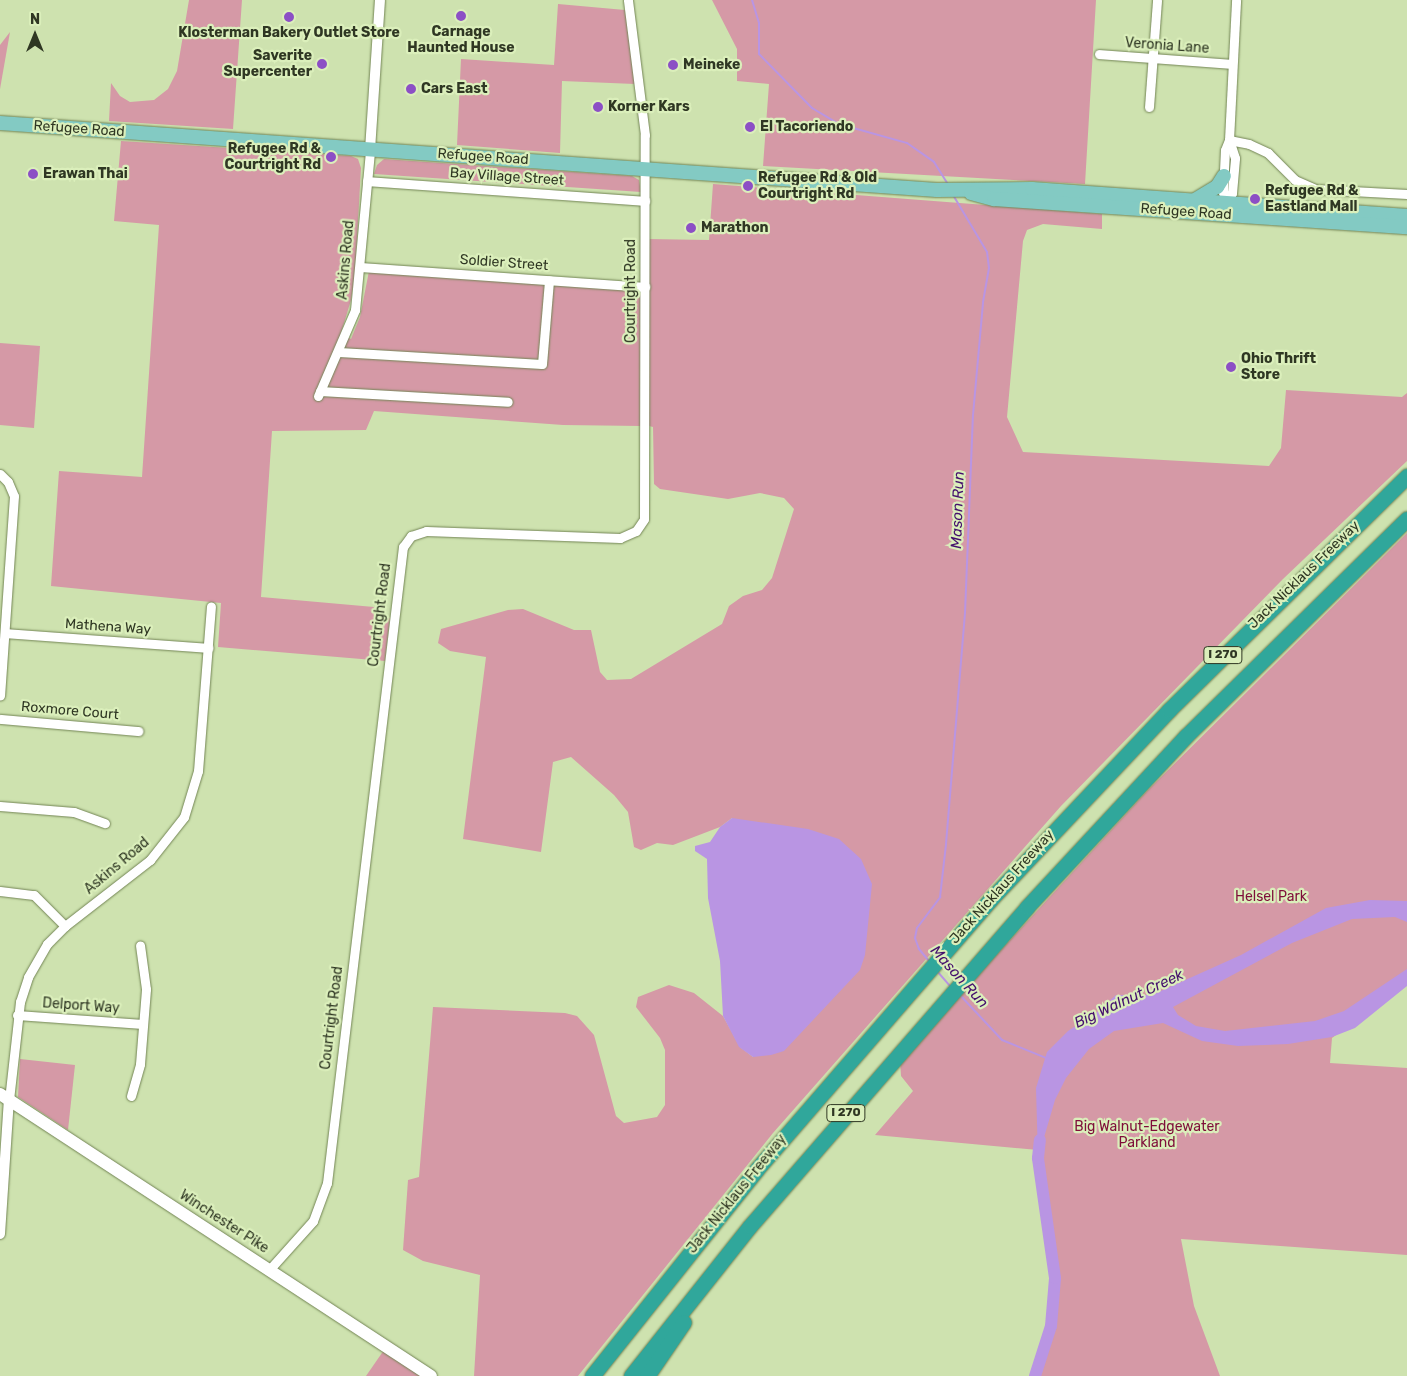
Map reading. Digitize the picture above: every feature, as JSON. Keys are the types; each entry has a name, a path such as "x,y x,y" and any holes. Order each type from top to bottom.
{"highway":[{"name":"Jack Nicklaus Freeway","path":"592,1376 757,1169 942,953 1066,817 1169,710 1407,476"},
{"name":"I 270","path":"630,1376 750,1226 962,979 1186,736 1407,519"},
{"path":"647,1376 750,1226"}],"main road":[{"name":"Refugee Road","path":"0,123 956,191 1005,188 1193,200 1407,228"},
{"path":"1193,200 1217,188 1224,176"},
{"name":"Refugee Road","path":"956,191 994,199 1227,205 1407,216"},
{"name":"Winchester Pike","path":"4,1097 431,1376"}],"street":[{"path":"370,150 380,0"},
{"name":"Courtright Road","path":"269,1270 313,1221 327,1182 402,550 411,536 426,531 620,538 640,528 645,515 644,169 638,64 628,0"},
{"path":"1149,107 1157,0"},
{"path":"1227,205 1224,192 1224,176 1229,140 1236,0"},
{"name":"Veronia Lane","path":"1100,54 1232,64"},
{"path":"1229,140 1251,145 1270,154 1298,182 1314,189 1407,194"},
{"path":"1229,140 1235,158"},
{"path":"1227,205 1232,193 1235,158 1241,146 1251,145"},
{"name":"Askins Road","path":"370,150 361,267 355,310 339,352 319,394 508,402"},
{"name":"Bay Village Street","path":"367,181 645,200"},
{"name":"Soldier Street","path":"361,267 644,287"},
{"path":"339,352 542,364 549,280"},
{"path":"0,696 5,633 4,585 14,496 3,477"},
{"name":"Askins Road","path":"4,1097 17,1015 33,966 47,944 65,926 150,860 184,817 198,771 211,607"},
{"name":"Mathena Way","path":"5,633 208,648"},
{"name":"Roxmore Court","path":"0,719 138,730"},
{"path":"0,806 74,812 105,823"},
{"path":"0,891 34,895 65,926"},
{"path":"130,1096 139,1073 146,989 140,945"},
{"name":"Delport Way","path":"17,1015 143,1024"},
{"path":"0,1234 4,1097"}],"green space":[{"path":"189,0 242,0 233,129 109,121 111,83 120,96 130,102 154,100 168,89 177,71"},
{"path":"712,0 1096,0 1085,184 763,166 769,84 737,81 737,49"},
{"path":"558,4 625,10 635,84 562,81 560,153 457,145 461,59 554,65"},
{"path":"10,32 0,89 0,45"},
{"path":"121,141 351,156 358,159 361,168 355,274 351,300 341,333 351,339 360,317 369,271 637,291 641,294 641,426 563,425 374,411 366,430 272,431 261,597 374,607 375,616 390,618 385,661 218,647 221,603 51,586 59,471 142,477 159,225 114,221"},
{"path":"384,159 632,176 639,180 641,192 374,174 377,165"},
{"path":"713,184 1102,214 1102,229 1043,224 1027,230 1023,241 1007,417 1023,452 1269,466 1281,448 1286,390 1402,397 1407,393 1407,461 1283,579 1061,806 773,1133 578,1376 474,1376 480,1275 423,1261 403,1250 408,1180 419,1177 433,1007 565,1013 577,1016 594,1035 616,1116 624,1123 657,1117 665,1105 665,1050 660,1038 636,1007 638,997 669,985 694,993 723,1016 740,1047 753,1057 732,818 720,827 673,845 657,843 641,850 634,847 628,812 614,795 571,757 553,762 541,852 463,839 486,657 450,651 438,643 441,629 508,610 523,609 574,630 591,630 600,672 607,680 631,679 722,624 729,606 743,596 762,590 772,578 794,509 784,498 760,493 728,499 660,489 654,484 653,427 649,426 648,239 709,240"},
{"path":"0,343 40,346 34,428 0,425"},
{"path":"1407,533 1407,982 1332,1038 1330,1063 1407,1068 1407,1255 1181,1239 1194,1306 1220,1376 1035,1376 1051,1326 1055,1278 1038,1150 875,1135 913,1091 901,1076 900,1060 1148,790"},
{"path":"20,1059 75,1065 68,1130 18,1097"},
{"path":"384,1350 421,1376 366,1376"}],"water":[{"path":"732,818 808,829 839,839 861,859 872,884 865,955 860,970 784,1051 771,1055 753,1057 739,1047 723,1016 720,961 708,898 707,859 695,851 695,846 710,842 720,827"},
{"path":"1370,900 1407,901 1407,922 1395,917 1352,919 1292,943 1173,1007 1178,1015 1196,1026 1225,1031 1315,1021 1344,1011 1407,969 1407,986 1355,1028 1332,1037 1288,1044 1238,1046 1202,1041 1163,1023 1114,1031 1089,1049 1066,1078 1055,1100 1038,1158 1036,1088 1047,1052 1068,1031 1096,1013 1116,995 1152,995 1241,955 1326,908"}],"waterway":[{"name":"Mason Run","path":"752,0 759,23 759,54 812,108 839,124 907,143 934,162 948,184"},
{"name":"Mason Run","path":"929,961 919,949 915,938 917,928 940,897 946,844 965,613 973,415 983,302 989,268 987,252 953,195"},
{"name":"Mason Run","path":"937,971 950,986"},
{"name":"Mason Run","path":"959,994 1002,1040 1046,1058"},
{"name":"Big Walnut Creek","path":"1035,1376 1051,1326 1055,1278 1038,1158 1040,1140"}],"place":[{"name":"Carnage Haunted House","path":"461,16"},
{"name":"Klosterman Bakery Outlet Store","path":"289,17"},
{"name":"Saverite Supercenter","path":"322,64"},
{"name":"Meineke","path":"673,65"},
{"name":"Cars East","path":"411,89"},
{"name":"Korner Kars","path":"598,107"},
{"name":"El Tacoriendo","path":"750,127"},
{"name":"Refugee Rd & Courtright Rd","path":"331,157"},
{"name":"Erawan Thai","path":"33,174"},
{"name":"Refugee Rd & Old Courtright Rd","path":"748,186"},
{"name":"Refugee Rd & Eastland Mall","path":"1255,199"},
{"name":"Marathon","path":"691,228"},
{"name":"Ohio Thrift Store","path":"1231,367"}],"park label":[{"name":"Helsel Park","path":"1271,897"},
{"name":"Big Walnut-Edgewater Parkland","path":"1147,1136"}]}
